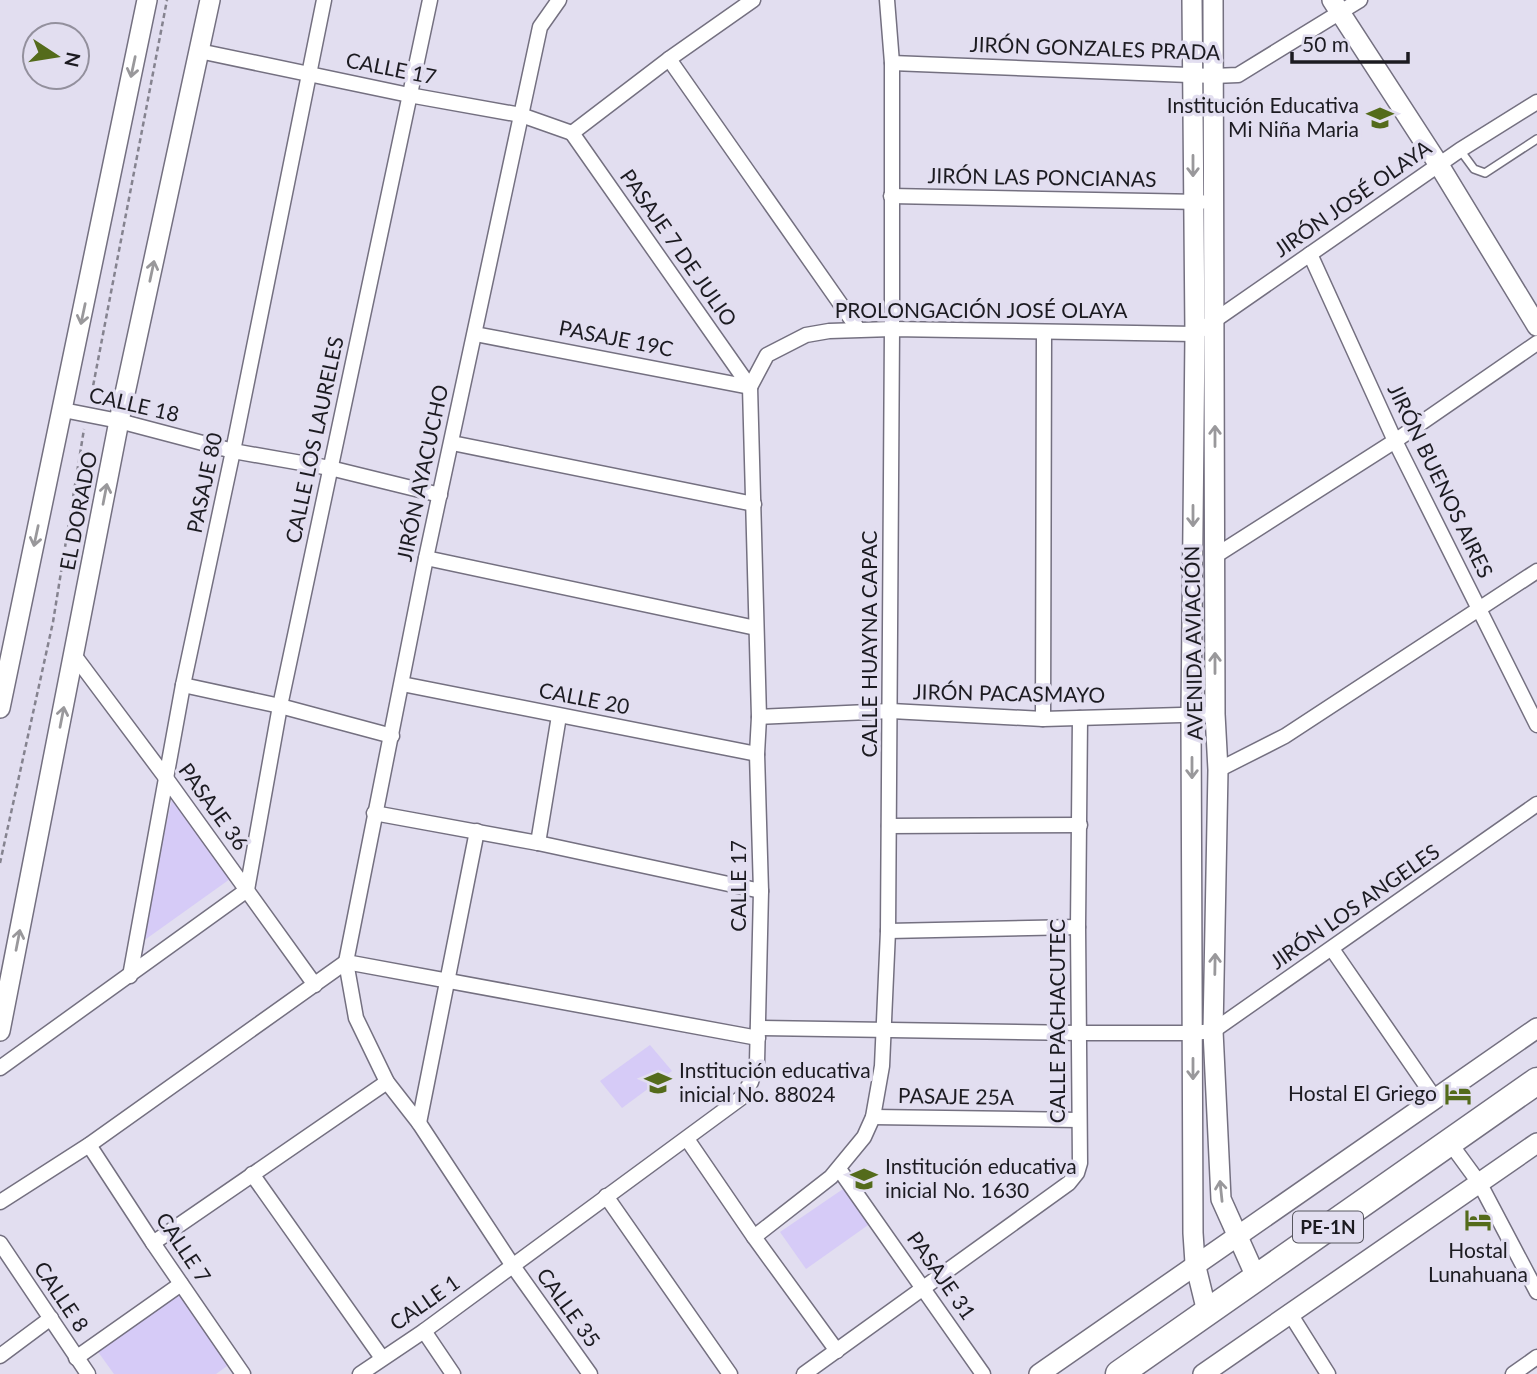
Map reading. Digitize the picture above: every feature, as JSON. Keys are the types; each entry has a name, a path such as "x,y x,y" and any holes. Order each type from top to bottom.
{"highway":[{"name":"PE-1N","path":"1119,1374 1537,1080"}],"main road":[{"name":"EL DORADO","path":"0,708 147,0"},
{"name":"EL DORADO","path":"0,1031 120,421 210,0"},
{"name":"AVENIDA AVIACIÓN","path":"1192,0 1203,75 1213,202 1216,713 1219,770 1213,1031 1221,1199 1256,1277"},
{"name":"AVENIDA AVIACIÓN","path":"1207,1312 1195,1264 1193,1233 1193,202 1203,75 1213,0"},
{"path":"1336,6 1439,165 1537,326"},
{"path":"1039,1374 1434,1097 1537,1028"},
{"path":"1203,1374 1537,1143"}],"street":[{"name":"PASAJE 80","path":"130,976 183,685 324,0"},
{"name":"CALLE LOS LAURELES","path":"247,890 280,706 429,0"},
{"name":"JIRÓN AYACUCHO","path":"346,962 426,558 540,27 559,0"},
{"path":"572,133 668,59 753,0"},
{"name":"CALLE HUAYNA CAPAC","path":"754,1237 839,1169 864,1137 873,1117 882,1066 888,931 891,711 892,63 887,0"},
{"name":"JIRÓN GONZALES PRADA","path":"892,63 1238,75 1336,6 1360,0"},
{"name":"CALLE 17","path":"200,51 409,95 521,115 572,133"},
{"path":"668,59 858,329"},
{"name":"JIRÓN JOSÉ OLAYA","path":"1195,334 1460,150 1537,102"},
{"name":"PASAJE 7 DE JULIO","path":"572,133 750,387"},
{"name":"JIRÓN LAS PONCIANAS","path":"891,196 1213,202"},
{"name":"JIRÓN BUENOS AIRES","path":"1310,254 1395,441 1537,725"},
{"name":"PROLONGACIÓN JOSÉ OLAYA","path":"750,387 767,355 806,335 858,329 1195,334"},
{"path":"1043,719 1044,332"},
{"name":"PASAJE 19C","path":"475,334 750,387"},
{"path":"1215,556 1395,441 1537,343"},
{"name":"CALLE 17","path":"513,1266 741,1098 751,1082 757,1063 761,891 750,387"},
{"name":"CALLE 18","path":"63,410 120,421 233,451 330,468 440,495"},
{"path":"452,443 754,504"},
{"path":"426,558 756,628"},
{"path":"1219,770 1285,736 1537,571"},
{"name":"PASAJE 36","path":"74,655 315,985"},
{"name":"CALLE 20","path":"402,684 757,754"},
{"path":"183,685 280,706 392,736"},
{"name":"JIRÓN PACASMAYO","path":"759,717 891,711 1043,719 1191,716 1216,713"},
{"path":"537,843 559,716"},
{"name":"CALLE PACHACUTEC","path":"804,1374 1069,1183 1077,1173 1080,1163 1080,718"},
{"name":"JIRÓN LOS ANGELES","path":"346,962 758,1033 885,1030 1079,1033 1213,1031 1537,804"},
{"path":"374,813 537,843 761,891"},
{"path":"889,826 1080,825"},
{"path":"419,1123 477,831"},
{"path":"0,1068 247,890"},
{"path":"888,931 1078,927"},
{"path":"1332,949 1434,1097"},
{"path":"0,1202 89,1144 346,962"},
{"name":"CALLE 35","path":"346,962 356,1018 387,1082 419,1123 513,1266 590,1374"},
{"path":"153,1243 387,1082"},
{"name":"PASAJE 25A","path":"873,1117 1079,1120"},
{"path":"687,1139 837,1351"},
{"path":"1450,1143 1480,1184 1537,1292"},
{"name":"CALLE 7","path":"89,1144 243,1374"},
{"name":"PASAJE 31","path":"839,1169 983,1374"},
{"path":"252,1174 382,1358"},
{"path":"606,1196 730,1374"},
{"name":"CALLE 8","path":"0,1243 88,1374"},
{"name":"CALLE 1","path":"360,1374 513,1266"},
{"path":"76,1358 181,1284"},
{"path":"1289,1312 1328,1374"},
{"path":"0,1356 51,1318"},
{"path":"424,1331 453,1374"},
{"path":"1513,1374 1537,1357"}],"lane":[{"path":"1460,150 1474,169 1485,173 1537,139"}],"path":[{"path":"0,863 53,622 80,449 167,0"}],"shaded area":[{"path":"172,799 230,879 139,944"},
{"path":"650,1045 672,1071 622,1108 600,1081"},
{"path":"846,1187 871,1223 806,1269 780,1232"},
{"path":"182,1287 234,1361 216,1374 114,1374 96,1349"}],"place":[{"name":"Institución Educativa Mi Niña Maria","path":"1380,118"},
{"name":"Institución educativa inicial No. 88024","path":"658,1083"},
{"name":"Hostal El Griego","path":"1458,1094"},
{"name":"Institución educativa inicial No. 1630","path":"864,1179"},
{"name":"Hostal Lunahuana","path":"1478,1220"}]}
